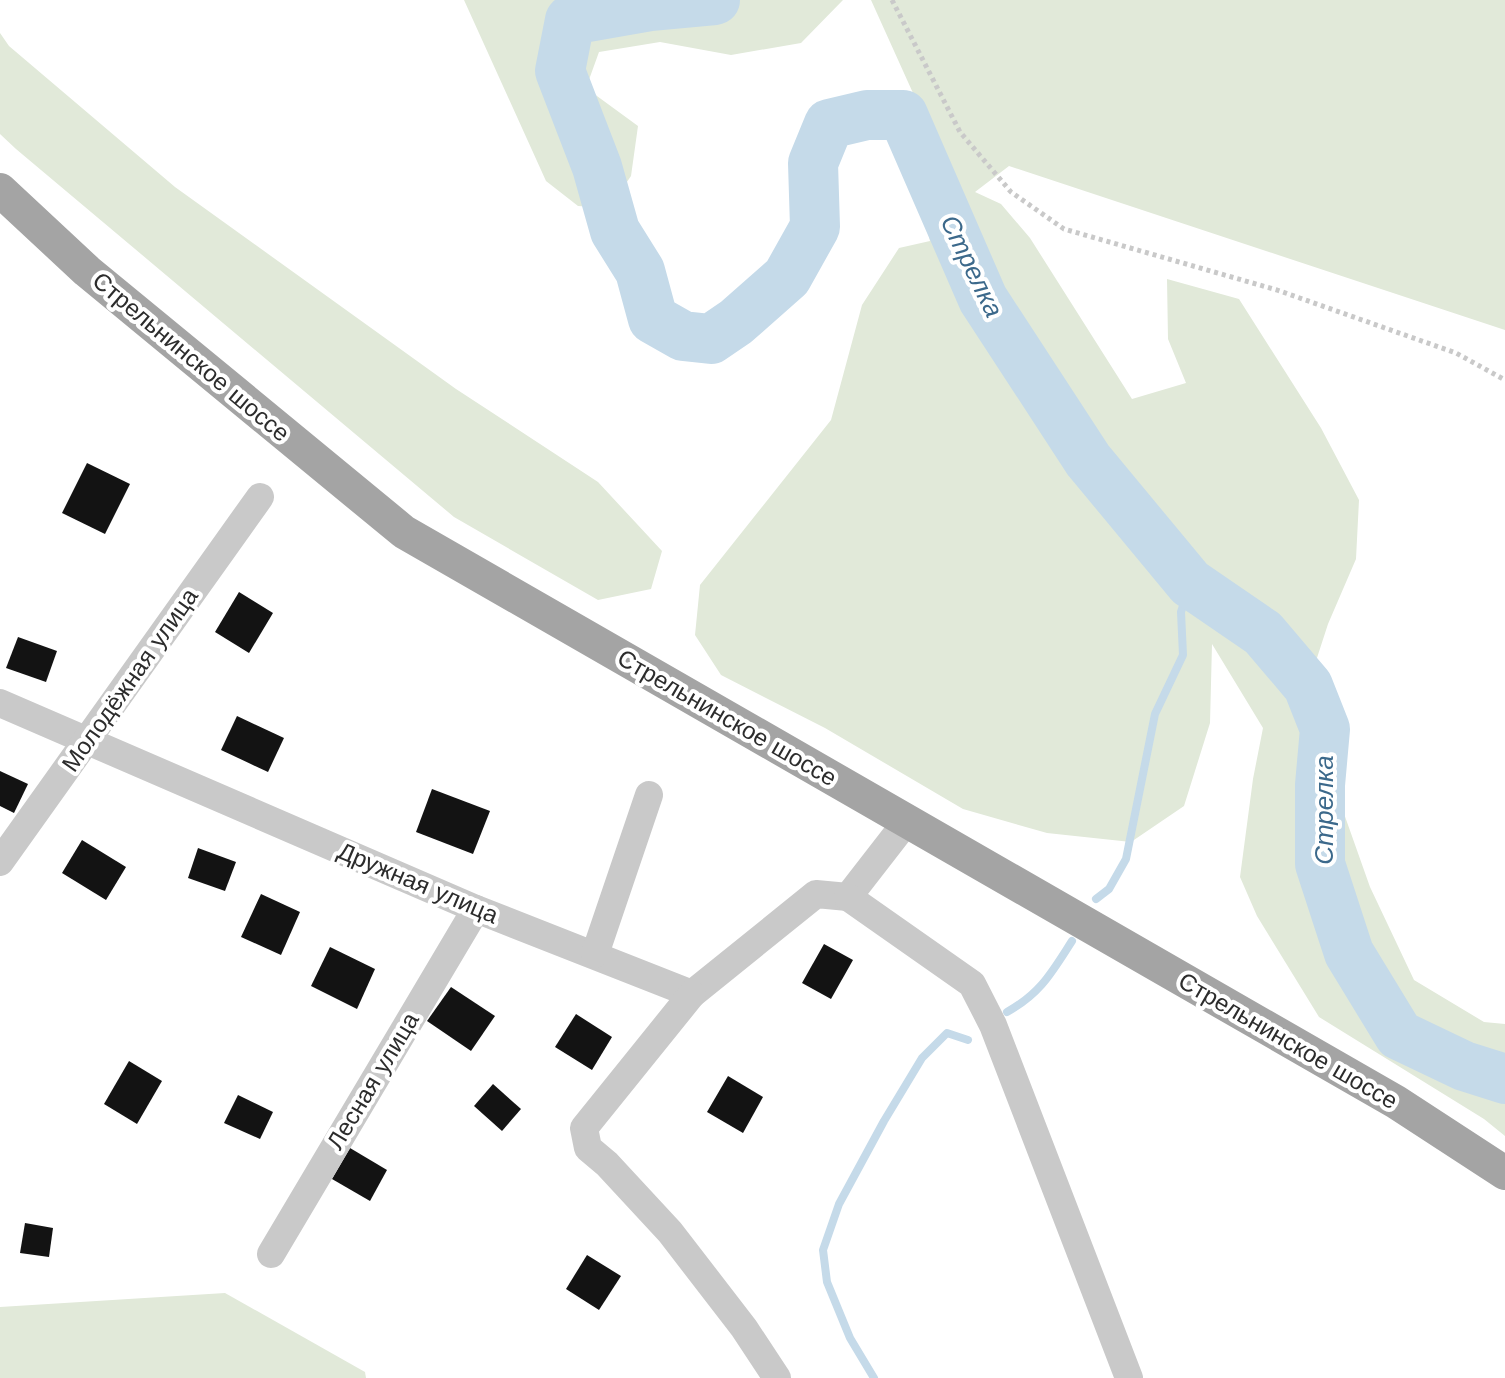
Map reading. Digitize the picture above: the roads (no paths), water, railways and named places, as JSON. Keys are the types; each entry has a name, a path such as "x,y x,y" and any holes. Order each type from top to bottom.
{"main road":[{"name":"Стрельнинское шоссе","path":"0,190 87,271 404,532 1396,1102 1505,1173"}],"street":[{"name":"Молодёжная улица","path":"0,862 260,497"},
{"name":"Дружная улица","path":"0,703 476,909 692,994"},
{"path":"595,954 649,795"},
{"path":"848,897 907,821"},
{"path":"777,1378 744,1328 670,1232 607,1164 588,1148 584,1128 692,994 816,894 848,897 972,984 993,1025 1129,1378"},
{"name":"Лесная улица","path":"271,1254 476,909"}],"waterway":[{"name":"Стрелка","path":"715,0 650,6 570,20 560,71 597,167 615,231 640,271 653,319 683,336 711,339 736,322 787,277 815,227 813,163 829,124 867,115 903,115 983,299 1088,460 1190,583 1263,633 1308,686 1325,729 1320,785 1320,864 1349,953 1399,1035 1464,1066 1505,1079"},
{"path":"1096,899 1109,889 1126,859 1155,714 1183,655 1181,612 1190,583"},
{"path":"1007,1012 1037,989 1072,941"},
{"path":"874,1378 850,1338 827,1282 823,1250 839,1204 922,1058 947,1033 968,1040"}]}
